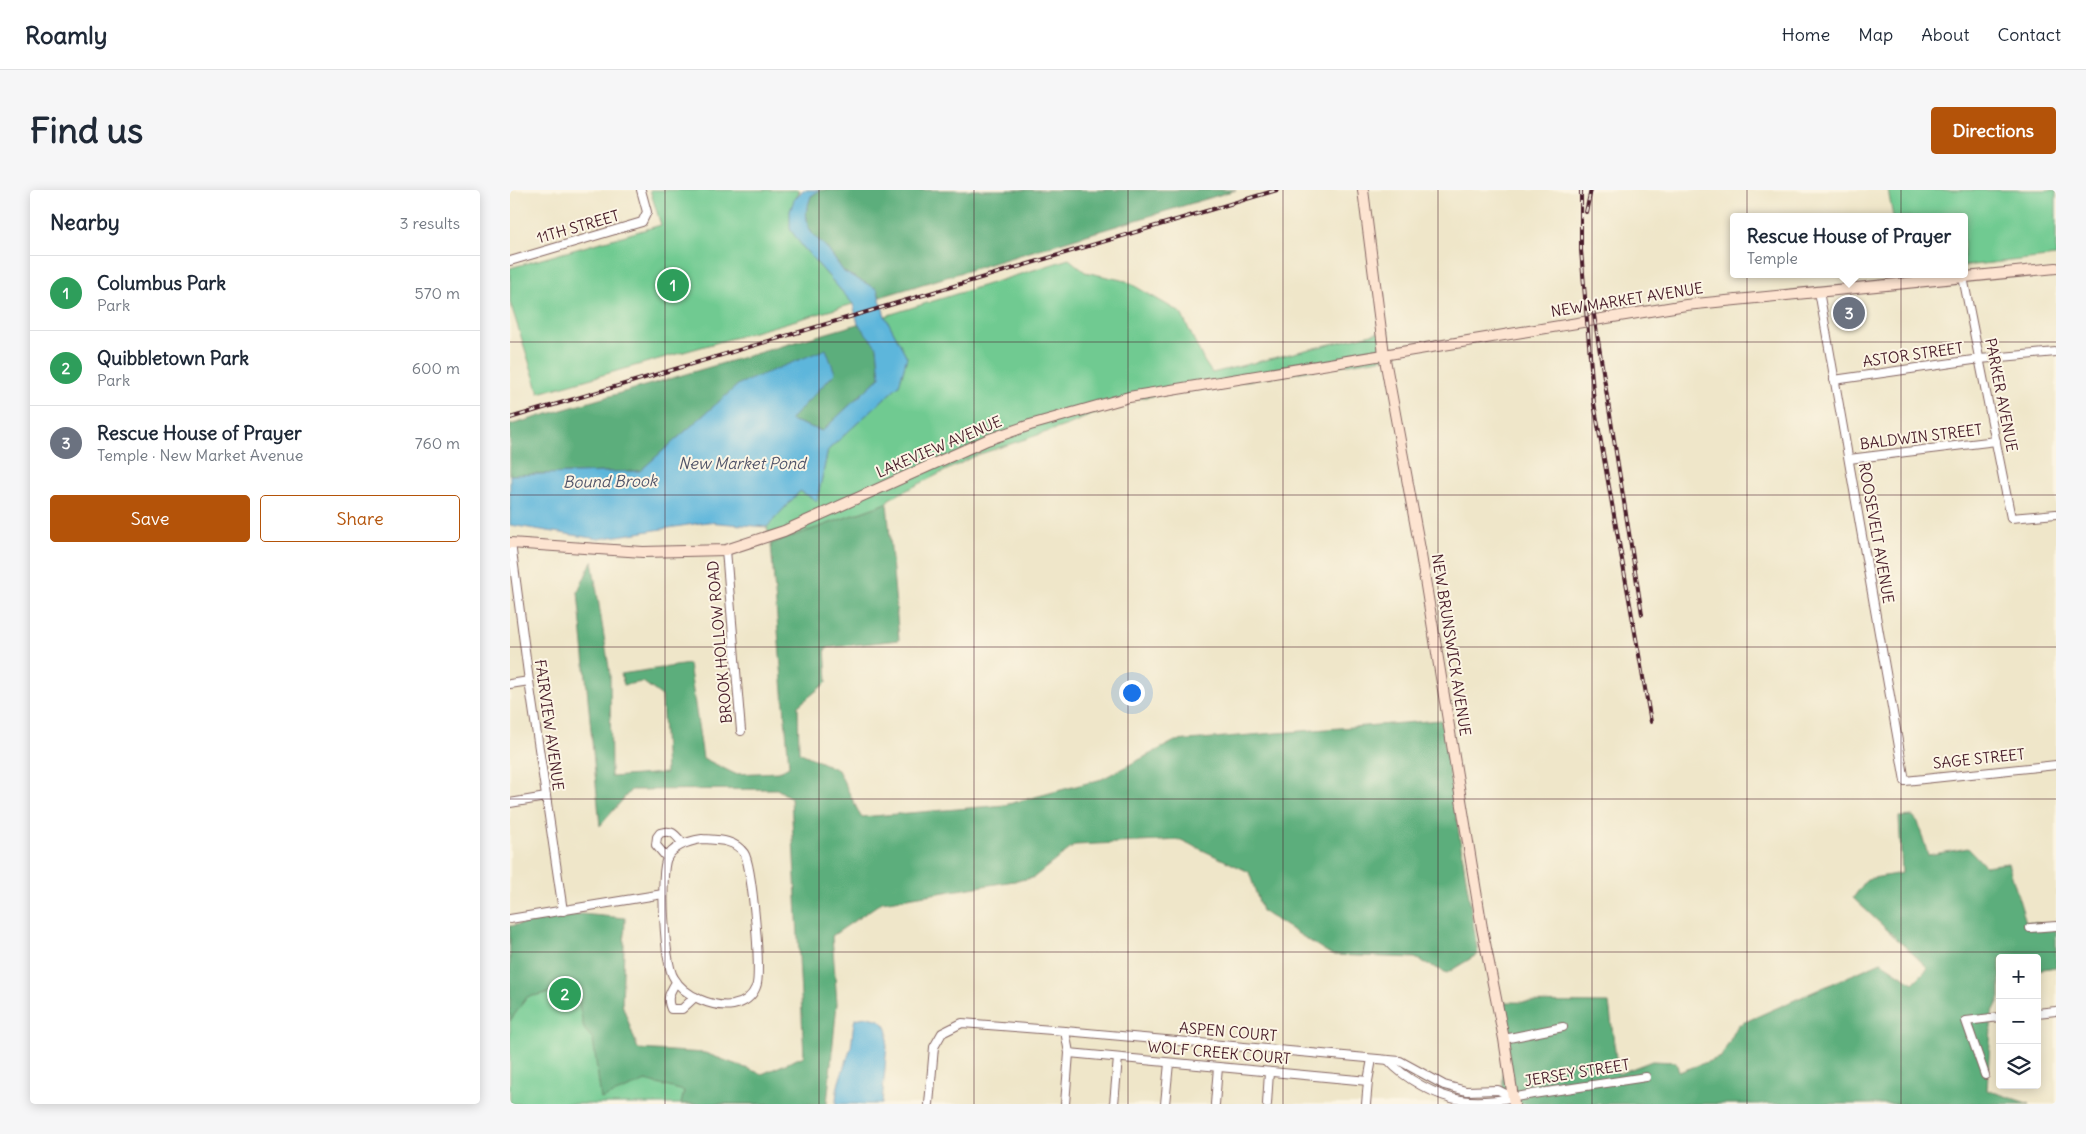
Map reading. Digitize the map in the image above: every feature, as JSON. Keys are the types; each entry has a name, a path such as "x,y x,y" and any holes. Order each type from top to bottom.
{"main road":[{"name":"NEW BRUNSWICK AVENUE","path":"1363,190 1384,354 1419,541 1482,928 1504,1039 1513,1101"},
{"name":"NEW MARKET AVENUE","path":"1968,277 2056,268"},
{"name":"NEW MARKET AVENUE","path":"1384,354 1677,306 1953,278"},
{"name":"LAKEVIEW AVENUE","path":"511,543 643,552 726,550 784,531 986,440 1079,410 1129,396 1384,354"}],"street":[{"name":"11TH STREET","path":"510,261 639,224 647,212 641,190"},
{"name":"PARKER AVENUE","path":"1963,278 2011,518 2056,514"},
{"name":"ROOSEVELT AVENUE","path":"1820,291 1905,780"},
{"name":"ASTOR STREET","path":"1834,380 1980,359 2056,352"},
{"name":"BALDWIN STREET","path":"1849,460 1996,441"},
{"name":"FAIRVIEW AVENUE","path":"511,543 563,911"},
{"name":"BROOK HOLLOW ROAD","path":"726,550 741,731"},
{"path":"510,684 529,681"},
{"name":"SAGE STREET","path":"1905,780 2056,765"},
{"path":"510,803 546,797"},
{"path":"667,858 656,845 656,838 660,833 668,830 674,832 682,844"},
{"path":"702,839 732,843 745,854 751,873 759,980 757,987 746,1000 734,1005 716,1004 695,997 676,982 672,976 669,965 663,894 667,858 682,844 702,839"},
{"path":"510,920 663,894"},
{"path":"2030,928 2056,926"},
{"path":"676,982 670,992 668,1002 671,1009 682,1009 695,997"},
{"path":"2041,1013 2056,1011"},
{"path":"1985,1075 1966,1021 1996,1017"},
{"name":"ASPEN COURT","path":"929,1104 934,1047 942,1033 962,1023 1400,1061 1444,1085 1466,1091 1498,1090 1513,1101"},
{"path":"1504,1039 1563,1027"},
{"path":"1065,1031 1069,1054 1065,1104"},
{"name":"WOLF CREEK COURT","path":"1069,1054 1368,1081"},
{"path":"1114,1104 1118,1058"},
{"path":"1366,1104 1372,1059"},
{"path":"1165,1104 1168,1062"},
{"path":"1215,1104 1218,1067"},
{"path":"1267,1104 1269,1072"},
{"name":"JERSEY STREET","path":"1513,1101 1646,1077"}],"green space":[{"path":"650,190 800,190 790,211 802,246 853,304 539,393 510,302 510,268 661,225"},
{"path":"820,190 1236,190 880,297 877,289 844,272 826,247 813,235 808,226 806,212 811,196"},
{"path":"1888,190 2056,190 2056,256 1968,266 1968,213 1892,213"},
{"path":"1069,259 1085,272 1126,281 1181,313 1204,361 1212,373 1388,330 1392,357 1123,401 1068,425 977,455 889,499 887,503 771,544 767,527 800,491 817,500 828,450 899,385 907,357 885,316"},
{"path":"858,324 877,346 880,377 822,431 790,420 835,373 739,384 640,471 510,475 510,425"},
{"path":"887,503 899,640 825,648 827,682 798,706 799,752 838,770 861,817 1005,805 1102,779 1175,741 1441,720 1478,954 1447,973 1415,958 1332,955 1262,911 1249,872 1181,840 1075,845 1033,878 882,902 832,936 837,1003 827,1104 681,1104 684,1091 646,1081 601,1099 593,1039 584,1029 576,988 527,997 510,1021 510,926 581,914 625,918 622,1004 638,1049 705,1053 762,1074 804,1056 791,798 777,789 631,790 600,826 578,592 592,561 610,674 611,777 666,773 662,696 643,682 624,685 621,674 689,664 703,758 735,774 778,772 789,766 771,544"},
{"path":"1913,816 1918,822 1928,855 1968,848 1985,866 2008,863 2026,922 2056,925 2056,967 2041,969 2041,954 1996,954 1996,1006 1992,1014 1987,1090 2030,1104 1502,1104 1505,1002 1609,1003 1618,1074 1652,1061 1676,1062 1679,1072 1721,1057 1738,1025 1881,962 1913,983 1928,968 1853,898 1867,879 1902,873 1899,817"},
{"path":"612,925 629,1059 810,1104 510,1104 510,928"}],"water":[{"name":"New Market Pond","path":"803,190 820,190 811,196 806,212 808,226 813,235 826,247 844,272 877,289 885,316 907,357 899,385 828,450 817,501 800,491 767,527 707,522 598,539 510,525 510,475 640,471 739,384 826,349 835,373 790,420 822,431 880,377 877,347 858,324 853,304 802,246 790,229 790,211 794,200"},
{"path":"865,1017 880,1020 888,1032 882,1104 836,1104 839,1081 851,1047 855,1019"}],"railway":[{"path":"510,418 1277,190"},
{"path":"1581,190 1581,250 1594,403 1651,722"},
{"path":"1586,212 1591,190"},
{"path":"1593,309 1642,614"}],"place":[{"name":"Columbus Park","path":"673,285"},
{"name":"Rescue House of Prayer","path":"1849,313"},
{"name":"Quibbletown Park","path":"565,994"}],"water label":[{"name":"Bound Brook","path":"610,481"}]}
